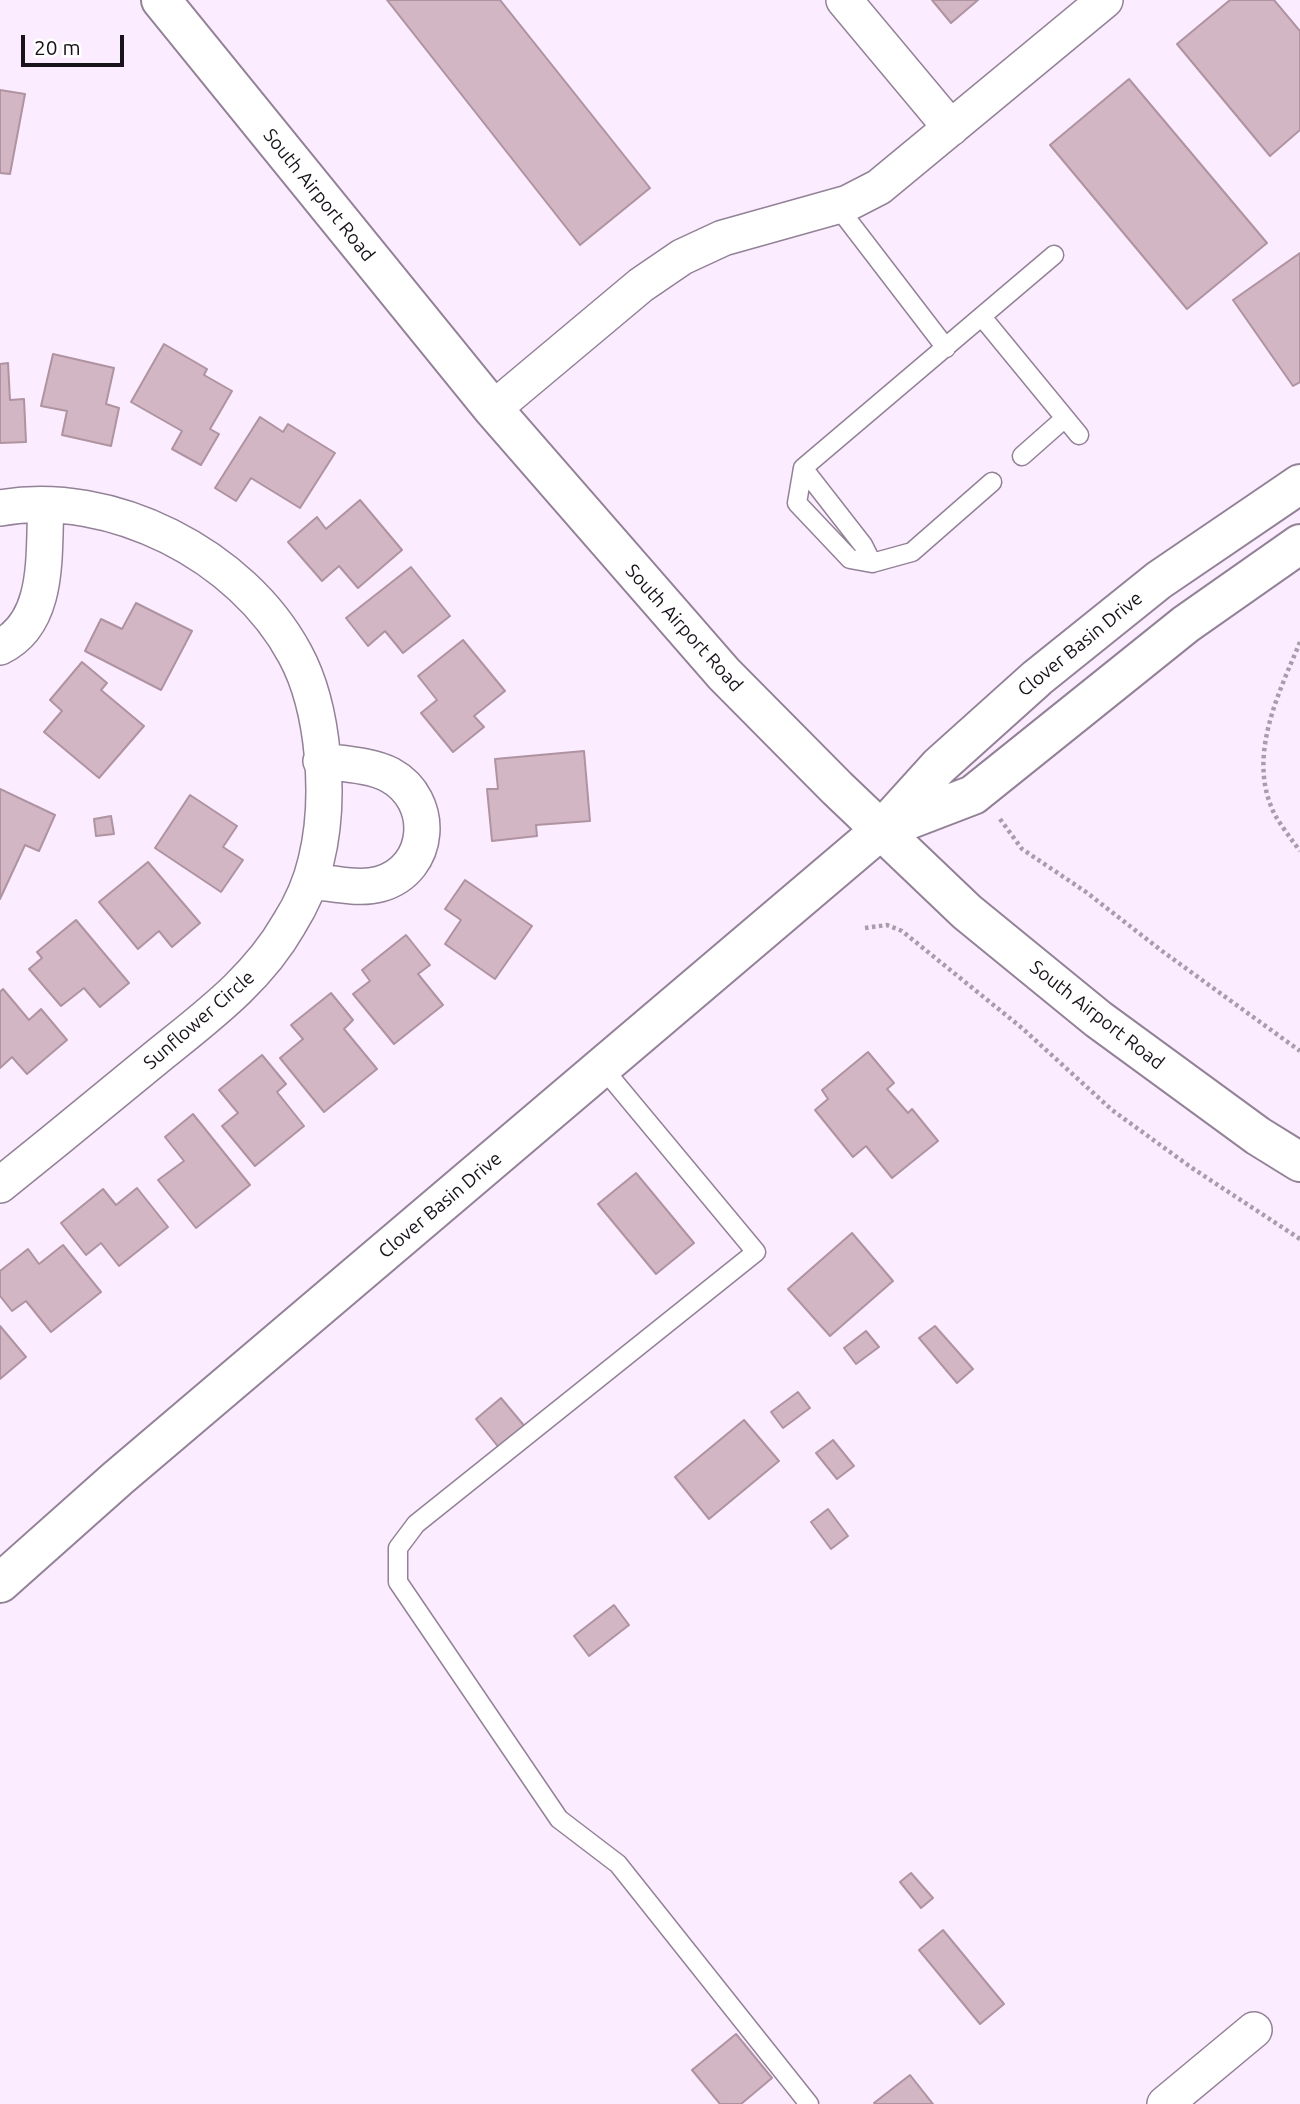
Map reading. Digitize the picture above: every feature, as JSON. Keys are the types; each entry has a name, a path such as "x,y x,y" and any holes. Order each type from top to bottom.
{"street":[{"name":"South Airport Road","path":"161,0 493,409 724,674 967,912 1098,1018 1258,1136 1300,1162"},
{"path":"844,0 951,128"},
{"path":"493,409 640,285 682,257 723,238 837,206 879,187 1105,0"},
{"name":"Clover Basin Drive","path":"0,1583 118,1478 881,830 939,766 1037,678 1159,580 1300,484"},
{"name":"Sunflower Circle","path":"0,508 32,504 77,506 140,525 186,547 240,586 276,626 301,666 314,706 321,761 323,815 310,881 290,923 249,980 0,1185"},
{"path":"0,648 23,631 34,611 40,587 46,505"},
{"name":"Clover Basin Drive","path":"881,830 972,795 1186,625 1300,544"},
{"path":"310,881 365,886 384,883 396,876 411,860 419,846 423,827 417,802 407,788 393,777 381,772 321,761"},
{"path":"1165,2104 1254,2030"}],"lane":[{"path":"837,206 946,348"},
{"path":"992,482 912,552 872,563 850,559 797,503 803,468 1054,255"},
{"path":"982,317 1079,435"},
{"path":"1021,456 1065,418"},
{"path":"803,468 863,545 872,563"},
{"path":"603,1067 756,1252 416,1524 398,1548 398,1582 559,1819 618,1864 809,2104"}],"path":[{"path":"1300,642 1266,731 1265,772 1266,791 1275,815 1300,851"},
{"path":"999,818 1022,849 1086,892 1300,1051"},
{"path":"865,928 887,925 902,930 1022,1028 1112,1110 1192,1168 1300,1239"}],"building":[{"path":"387,0 500,0 650,188 580,245"},
{"path":"932,0 978,0 951,23"},
{"path":"1230,0 1274,0 1300,31 1300,130 1270,156 1177,44"},
{"path":"1129,79 1267,243 1187,309 1050,145"},
{"path":"0,90 25,94 10,174 0,173"},
{"path":"1300,253 1300,382 1293,386 1233,300"},
{"path":"164,344 207,369 204,375 232,391 210,429 219,434 201,465 172,449 182,431 131,402"},
{"path":"53,354 114,368 106,404 119,408 111,446 62,435 67,411 41,406"},
{"path":"8,363 10,400 24,399 26,442 0,443 0,364"},
{"path":"260,417 283,432 288,424 335,453 300,508 251,478 236,501 215,488"},
{"path":"360,500 402,550 358,588 339,566 322,581 288,542 317,517 326,529"},
{"path":"411,567 450,616 403,653 385,631 368,646 346,618"},
{"path":"136,603 192,631 161,690 85,651 101,619 122,629"},
{"path":"463,640 505,691 474,716 484,727 453,752 421,713 437,700 418,676"},
{"path":"82,662 107,683 101,690 144,726 99,778 44,732 62,711 50,700"},
{"path":"584,751 590,821 536,825 537,836 492,841 487,789 498,789 495,759"},
{"path":"0,789 55,815 39,851 25,845 0,899"},
{"path":"190,795 237,826 223,847 243,860 221,892 155,848"},
{"path":"111,816 114,834 96,836 94,819"},
{"path":"148,862 200,923 172,947 159,931 138,949 99,902"},
{"path":"465,880 532,926 495,979 445,944 461,920 445,909"},
{"path":"76,920 129,983 100,1007 84,988 61,1006 29,969 42,958 37,952"},
{"path":"406,935 430,965 418,974 443,1005 394,1044 353,994 370,981 362,970"},
{"path":"3,989 29,1020 41,1009 67,1040 27,1074 12,1057 0,1068 0,992"},
{"path":"331,993 353,1020 344,1029 377,1069 324,1112 280,1058 303,1039 291,1025"},
{"path":"868,1052 894,1083 887,1089 908,1113 912,1109 938,1141 892,1178 866,1146 853,1157 815,1110 828,1099 822,1090"},
{"path":"262,1055 286,1084 277,1092 304,1126 255,1166 222,1126 238,1113 219,1090"},
{"path":"193,1114 250,1185 196,1228 158,1180 184,1161 165,1137"},
{"path":"636,1173 694,1243 656,1274 598,1204"},
{"path":"137,1188 168,1227 119,1266 101,1243 86,1255 61,1223 103,1189 116,1205"},
{"path":"852,1233 893,1281 830,1336 788,1289"},
{"path":"63,1245 101,1292 51,1332 26,1301 12,1311 0,1296 0,1271 28,1249 39,1264"},
{"path":"0,1326 26,1357 0,1379"},
{"path":"935,1326 973,1369 957,1383 919,1338"},
{"path":"866,1331 879,1347 856,1364 844,1348"},
{"path":"798,1392 810,1408 783,1428 771,1412"},
{"path":"501,1398 526,1428 500,1449 476,1419"},
{"path":"744,1420 779,1461 709,1519 675,1477"},
{"path":"833,1440 854,1466 837,1479 816,1453"},
{"path":"828,1509 848,1536 831,1549 811,1522"},
{"path":"614,1605 629,1625 589,1656 574,1636"},
{"path":"911,1873 933,1898 921,1908 900,1882"},
{"path":"943,1930 1004,2004 980,2024 919,1950"},
{"path":"736,2034 772,2078 741,2104 720,2104 692,2070"},
{"path":"910,2075 933,2104 874,2103"}]}
